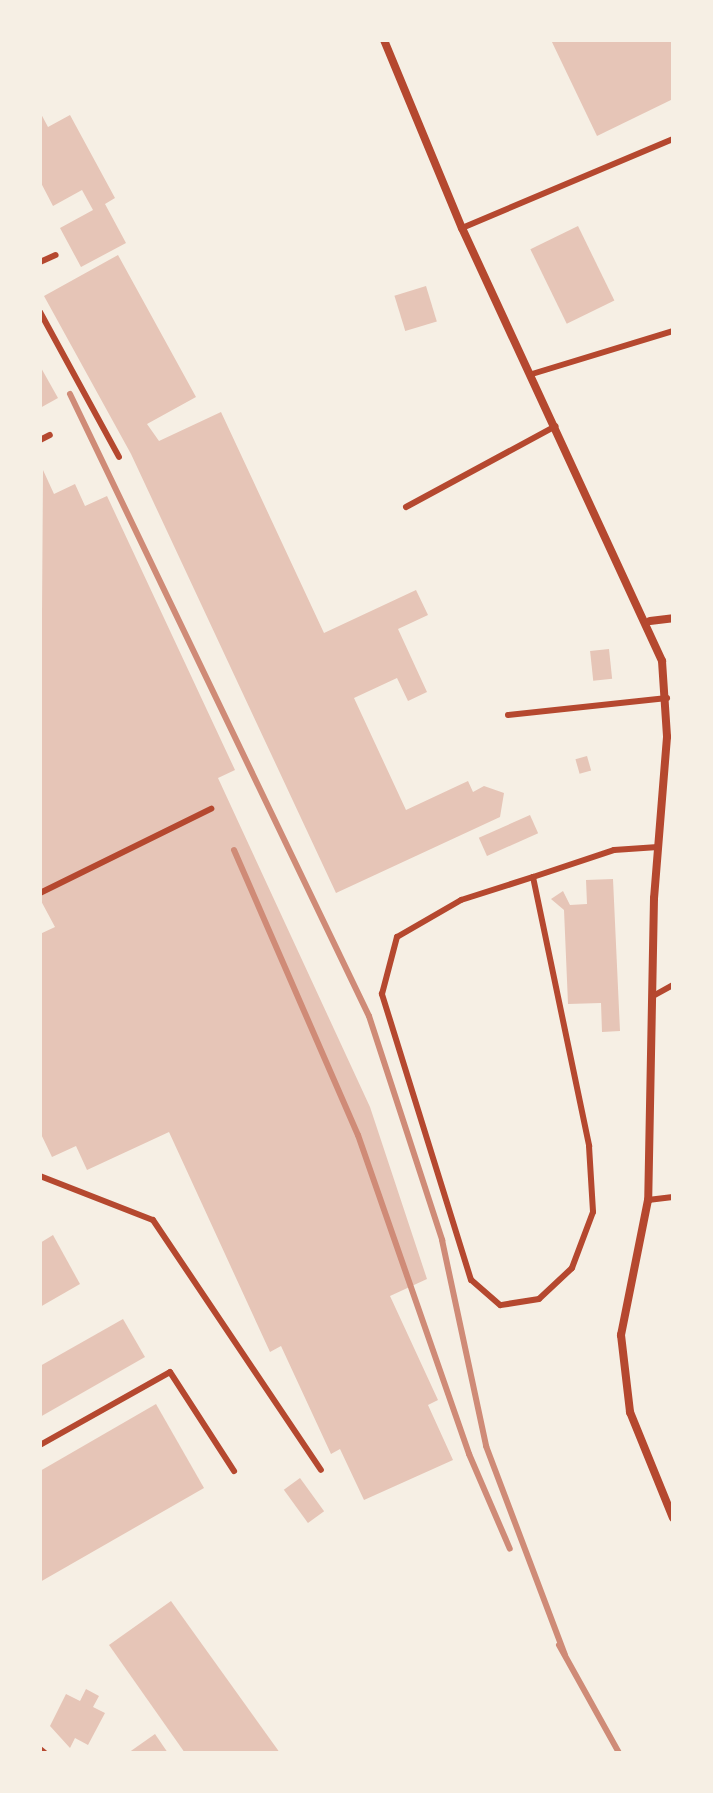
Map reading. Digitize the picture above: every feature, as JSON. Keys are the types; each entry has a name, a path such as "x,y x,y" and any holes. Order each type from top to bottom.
{"street":[{"path":"384,40 462,228 650,621 667,698 668,770 658,847 648,1200 621,1335 622,1380 673,1518"},
{"path":"650,621 673,618"}],"lane":[{"path":"462,228 673,139"},
{"path":"40,262 56,255"},
{"path":"40,312 119,457"},
{"path":"532,374 673,331"},
{"path":"406,507 556,426"},
{"path":"40,440 50,435"},
{"path":"508,715 667,698"},
{"path":"40,893 211,809"},
{"path":"533,877 589,1146 593,1212 572,1268 539,1299 500,1305 471,1280 382,994 397,937 461,900 614,850 658,847"},
{"path":"653,996 673,985"},
{"path":"40,1176 153,1220 321,1470"},
{"path":"648,1200 673,1197"},
{"path":"40,1445 170,1372 234,1471"},
{"path":"40,1749 45,1753"}],"building":[{"path":"551,40 673,40 673,99 597,136"},
{"path":"40,112 48,127 70,115 115,198 105,204 126,243 81,267 60,228 93,210 82,190 53,206 40,181"},
{"path":"578,226 614,301 567,324 530,249"},
{"path":"118,255 196,397 147,424 159,441 221,412 324,633 416,590 428,615 398,629 427,692 408,701 397,678 354,698 406,810 468,781 473,792 484,786 504,793 500,817 336,893 131,454 44,296"},
{"path":"426,286 437,321 405,331 394,296"},
{"path":"40,366 58,398 40,408"},
{"path":"43,470 54,494 75,484 85,506 107,496 235,770 218,778 370,1107 427,1279 390,1296 438,1400 428,1405 453,1460 364,1500 340,1449 331,1454 281,1346 270,1352 169,1132 87,1170 76,1146 52,1157 40,1132 40,934 55,927 40,899"},
{"path":"609,649 612,679 593,681 590,651"},
{"path":"587,756 591,770 580,774 575,759"},
{"path":"530,815 538,833 487,856 479,838"},
{"path":"613,879 620,1031 602,1032 601,1003 568,1004 564,910 551,899 563,891 570,905 587,904 586,880"},
{"path":"53,1235 80,1284 40,1307 40,1243"},
{"path":"123,1319 145,1357 40,1417 40,1366"},
{"path":"156,1404 204,1488 40,1582 40,1471"},
{"path":"300,1478 324,1511 308,1523 284,1490"},
{"path":"171,1601 280,1753 185,1753 109,1645"},
{"path":"86,1689 99,1696 93,1707 105,1713 88,1745 75,1738 70,1748 50,1726 66,1694 80,1701"},
{"path":"155,1734 168,1753 128,1753"}],"railway":[{"path":"70,394 369,1016 442,1240 486,1446 565,1655"},
{"path":"234,850 358,1135 469,1454 510,1549"},
{"path":"559,1645 619,1753"}]}
